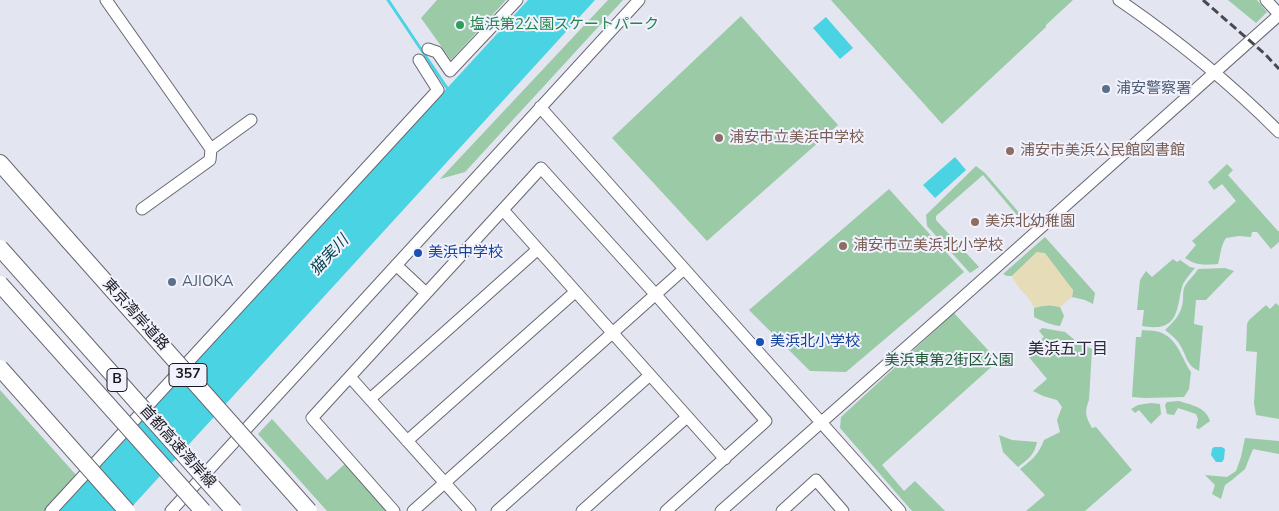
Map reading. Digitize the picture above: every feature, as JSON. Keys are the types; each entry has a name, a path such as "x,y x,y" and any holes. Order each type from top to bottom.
{"highway":[{"name":"東京湾岸道路","path":"0,163 309,511"},
{"name":"首都高速湾岸線","path":"0,248 234,511"},
{"name":"首都高速湾岸線","path":"0,284 203,511"},
{"path":"0,368 127,511"}],"street":[{"path":"106,0 211,149 210,160 142,209"},
{"path":"428,50 437,52 450,71 517,0"},
{"path":"171,511 639,0"},
{"path":"1119,0 1214,73 1279,132"},
{"path":"721,511 1279,14 1266,0"},
{"path":"51,511 438,90 419,60"},
{"path":"540,108 900,511"},
{"path":"211,149 251,120"},
{"path":"394,511 312,418 541,168 656,295 766,421 666,511"},
{"path":"503,210 724,459"},
{"path":"370,399 538,250"},
{"path":"396,265 426,293"},
{"path":"413,511 684,269"},
{"path":"407,442 575,292"},
{"path":"497,511 650,375"},
{"path":"350,377 470,511"},
{"path":"582,511 687,417"},
{"path":"782,511 816,480 843,511"}],"green space":[{"path":"437,0 506,0 451,60 421,18"},
{"path":"608,0 623,0 465,172 440,179"},
{"path":"831,0 1073,0 942,124"},
{"path":"1228,0 1257,0 1267,12 1256,23"},
{"path":"741,16 838,125 707,241 612,138"},
{"path":"1227,164 1233,170 1228,175 1279,231 1279,242 1271,249 1257,232 1252,232 1251,237 1226,238 1218,264 1197,264 1185,258 1196,245 1192,241 1236,201 1222,184 1214,190 1208,182"},
{"path":"976,166 985,173 1028,223 1027,227 983,175 936,216 936,220 979,267 970,273 927,226 926,215"},
{"path":"889,189 964,272 846,372 810,371 749,310"},
{"path":"1045,237 1095,293 1093,304 1072,297 1073,290 1037,252 1012,276 1003,274"},
{"path":"1173,259 1177,262 1180,260 1195,268 1183,284 1178,308 1173,319 1163,326 1142,326 1144,310 1137,310 1140,280 1146,271 1152,277"},
{"path":"1225,268 1234,271 1206,300 1196,300 1194,324 1203,326 1199,371 1187,360 1179,343 1165,330 1180,313 1184,288 1198,269"},
{"path":"1276,303 1279,306 1279,419 1256,415 1254,403 1257,352 1246,351 1247,324 1249,320 1266,305 1270,309"},
{"path":"1049,305 1060,307 1064,316 1060,326 1034,317 1034,308"},
{"name":"美浜東第2街区公園","path":"954,313 998,361 882,465 904,491 915,481 945,511 912,511 840,428 841,417"},
{"path":"1042,328 1065,332 1076,341 1092,349 1087,418 1092,428 1096,427 1132,470 1085,511 1026,511 1045,495 1020,469 1035,456 1044,440 1060,432 1057,420 1062,407 1057,400 1033,391 1047,379 1028,356 1041,346 1038,342 1044,337 1039,331"},
{"path":"1142,330 1162,333 1176,345 1191,372 1189,389 1184,397 1132,397 1136,337 1141,337"},
{"path":"0,390 77,476 45,511 0,511"},
{"path":"1179,401 1202,410 1210,421 1199,429 1196,428 1198,419 1196,414 1178,408 1174,415 1167,414 1165,405 1167,402"},
{"path":"1160,404 1161,414 1151,424 1139,410 1135,413 1131,409 1138,405"},
{"path":"272,419 327,480 346,463 388,511 327,511 258,434"},
{"path":"999,435 1012,440 1037,442 1036,447 1028,459 1018,467 1003,452"},
{"path":"1245,438 1279,441 1279,454 1253,449 1245,469 1225,485 1221,499 1212,494 1215,485 1205,475 1227,477 1236,471"}],"sand":[{"path":"1037,252 1045,253 1073,290 1072,297 1060,307 1040,306 1034,308 1012,276"}],"water":[{"name":"猫実川","path":"528,0 595,0 128,511 59,511"},
{"path":"826,17 853,48 840,59 813,28"},
{"path":"955,157 966,170 935,198 923,185"},
{"path":"1214,447 1225,449 1222,462 1216,462 1211,455"}],"waterway":[{"path":"388,0 449,91"}],"railway":[{"path":"1203,0 1265,54 1279,69"}],"place":[{"name":"塩浜第2公園スケートパーク","path":"460,25"},
{"name":"浦安警察署","path":"1106,89"},
{"name":"浦安市立美浜中学校","path":"719,138"},
{"name":"浦安市美浜公民館図書館","path":"1010,151"},
{"name":"美浜北幼稚園","path":"975,222"},
{"name":"浦安市立美浜北小学校","path":"843,246"},
{"name":"美浜中学校","path":"418,253"},
{"name":"AJIOKA","path":"172,282"},
{"name":"美浜北小学校","path":"760,342"}],"district":[{"name":"美浜五丁目","path":"1068,350"}]}
